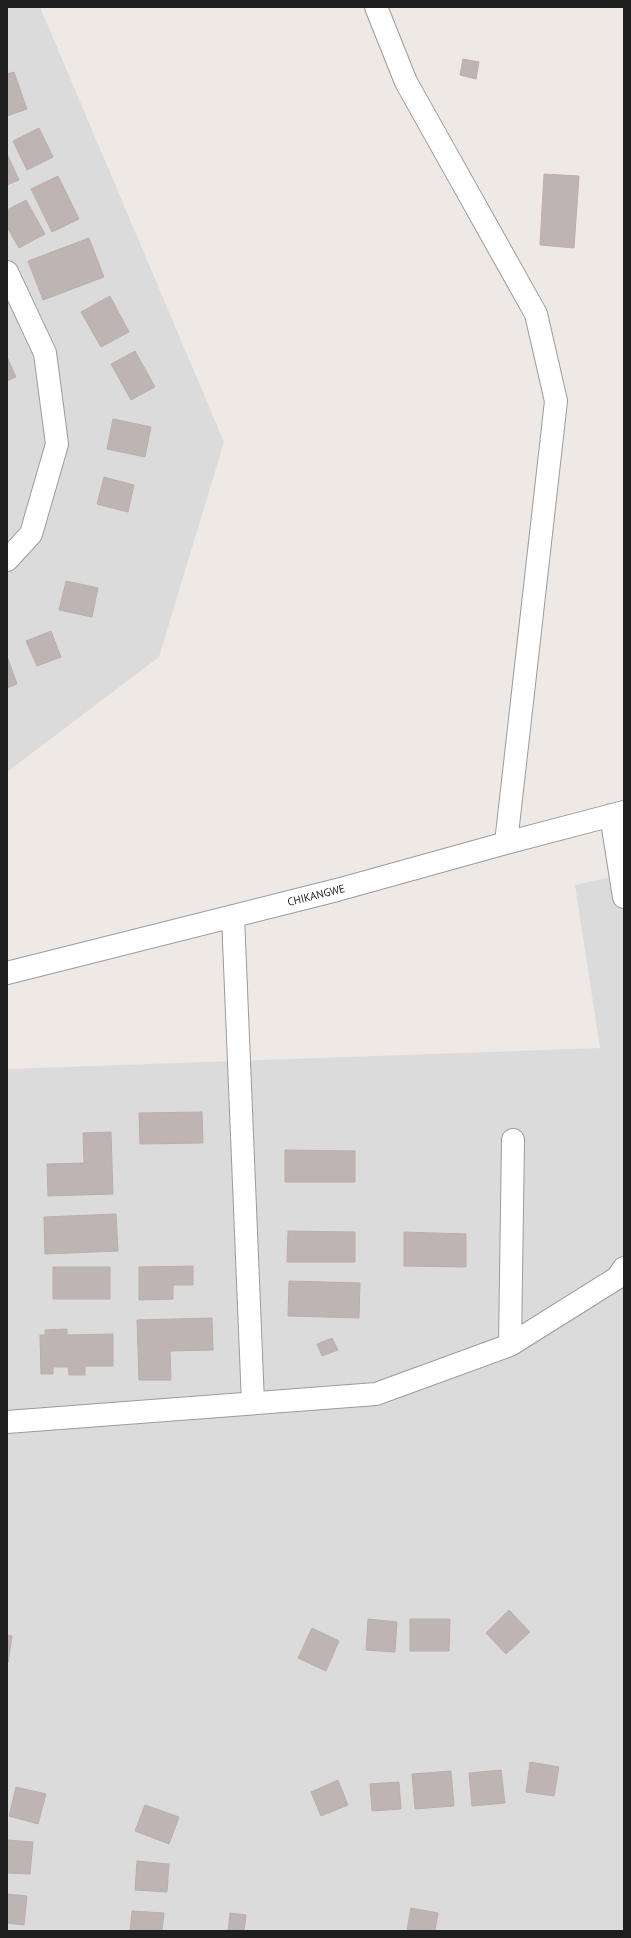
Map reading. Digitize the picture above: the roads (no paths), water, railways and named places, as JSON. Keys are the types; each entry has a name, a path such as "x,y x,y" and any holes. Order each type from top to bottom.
{"street":[{"path":"376,7 406,82 536,314 556,401 506,843"},
{"path":"7,272 45,352 57,444 31,534 7,560"},
{"path":"617,814 624,897"},
{"name":"CHIKANGWE","path":"7,973 337,890 617,814"},
{"path":"233,916 253,1403"},
{"path":"510,1346 513,1140"},
{"path":"7,1422 376,1394 510,1346 618,1278 624,1268"}]}
